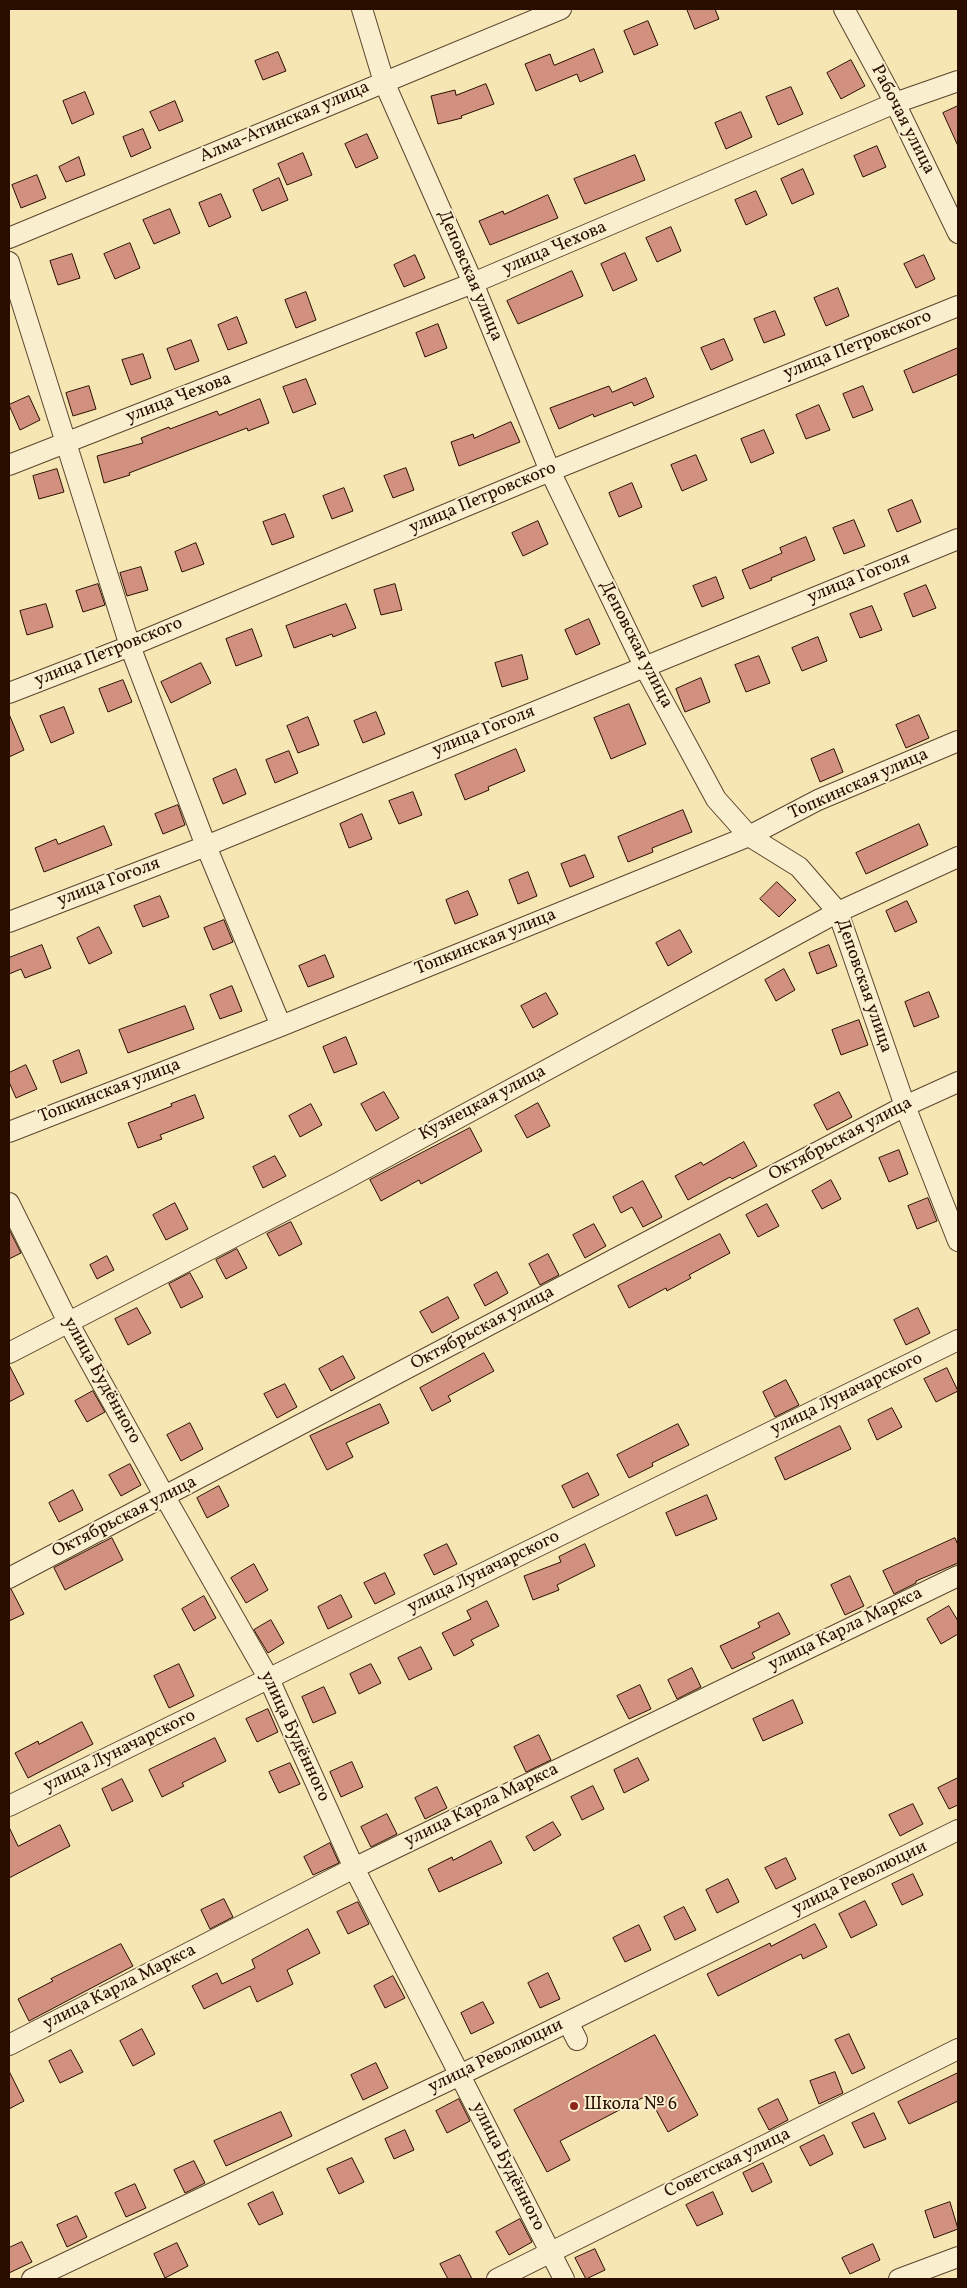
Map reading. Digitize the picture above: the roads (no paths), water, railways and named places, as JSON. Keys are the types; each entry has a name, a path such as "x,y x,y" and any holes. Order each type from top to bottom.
{"street":[{"name":"Деповская улица","path":"362,9 384,82 473,284 550,471 644,666 716,799 749,836 800,867 838,912 905,1106 958,1241"},
{"name":"Алма-Атинская улица","path":"9,238 561,9"},
{"name":"Рабочая улица","path":"844,9 895,103 958,233"},
{"name":"улица Чехова","path":"9,465 473,284 895,103 958,81"},
{"path":"9,262 130,646 206,846 281,1026"},
{"name":"улица Петровского","path":"9,693 130,646 550,471 958,306"},
{"name":"улица Гоголя","path":"9,922 206,846 958,539"},
{"name":"Топкинская улица","path":"9,1132 281,1026 749,836 818,800 958,741"},
{"name":"Кузнецкая улица","path":"9,1353 340,1182 838,912 958,857"},
{"name":"Октябрьская улица","path":"9,1578 905,1106 958,1082"},
{"name":"улица Будённого","path":"9,1203 68,1322 269,1679 354,1868 564,2279"},
{"name":"улица Луначарского","path":"9,1806 958,1340"},
{"name":"улица Карла Маркса","path":"9,2045 354,1868 958,1576"},
{"name":"улица Революции","path":"32,2279 460,2076 573,2031 958,1830"},
{"name":"Советская улица","path":"497,2279 958,2049"},
{"path":"899,2279 958,2257"}],"place":[{"name":"Школа № 6","path":"574,2106"}]}
